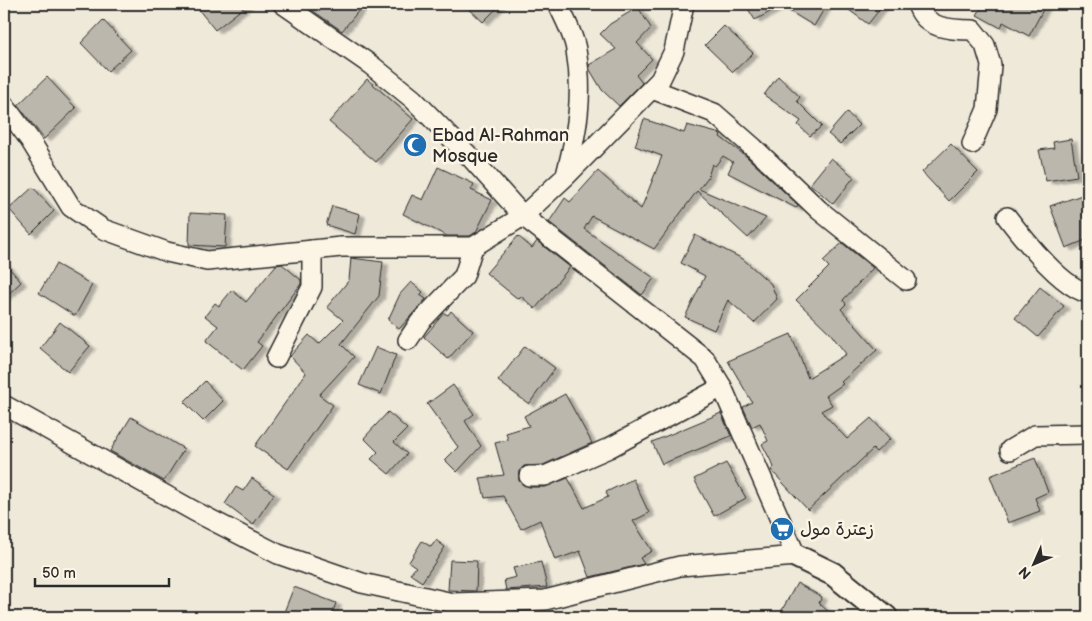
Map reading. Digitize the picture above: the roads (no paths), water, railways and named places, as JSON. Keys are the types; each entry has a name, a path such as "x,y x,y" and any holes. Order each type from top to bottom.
{"street":[{"path":"283,4 371,65 413,99 471,158 523,216 705,359 722,387 796,556"},
{"path":"558,4 576,48 579,82 578,126 566,176"},
{"path":"4,105 30,140 71,207 103,230 167,252 207,261 341,246 473,247 523,216 566,176 660,80 674,51 684,4"},
{"path":"917,4 920,11 934,26 952,30 972,30 985,45 991,65 987,109 972,144"},
{"path":"652,89 714,113 819,210 906,280"},
{"path":"1007,217 1029,245 1057,273 1088,293"},
{"path":"408,340 420,322 464,276 473,247"},
{"path":"276,358 312,287 312,250"},
{"path":"529,476 545,476 609,448 722,387"},
{"path":"4,405 194,512 278,554 362,583 453,603 545,600 680,566 796,556 832,574 886,617"},
{"path":"1010,450 1035,435 1088,434"}],"place":[{"name":"Ebad Al-Rahman Mosque","path":"415,145"},
{"name":"زعترة مول","path":"782,529"}]}
